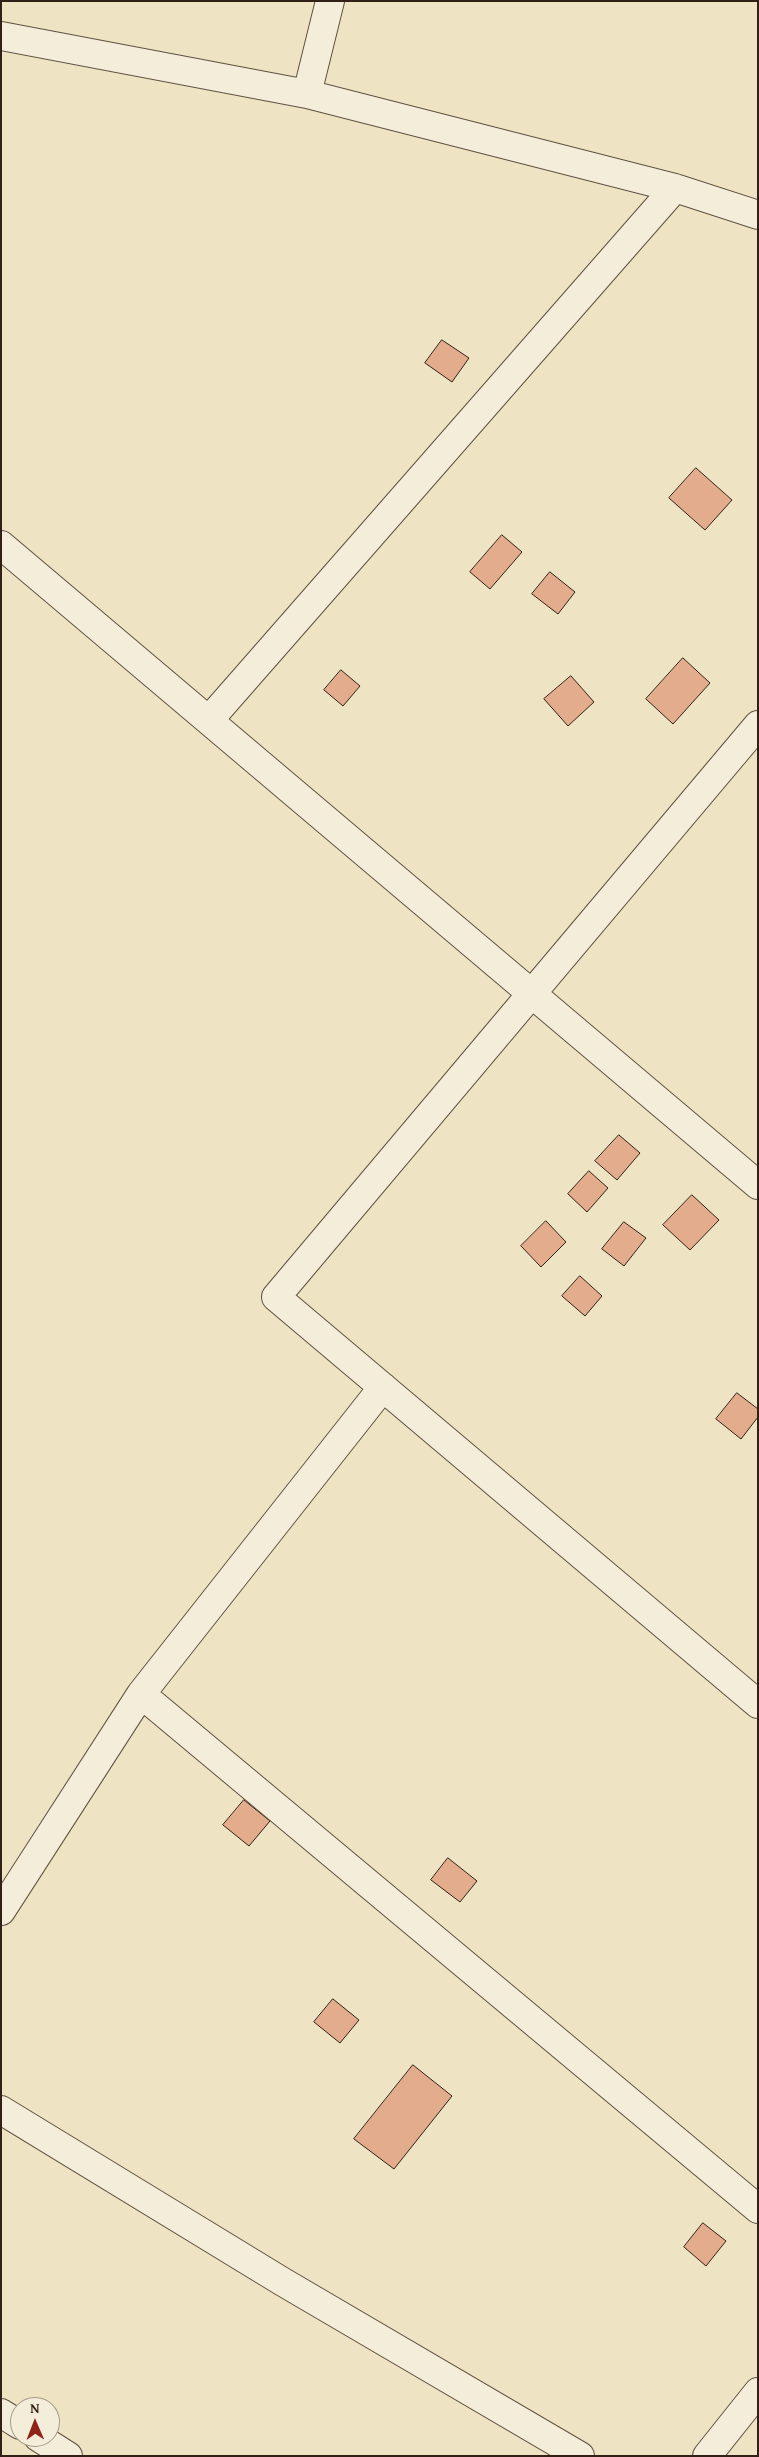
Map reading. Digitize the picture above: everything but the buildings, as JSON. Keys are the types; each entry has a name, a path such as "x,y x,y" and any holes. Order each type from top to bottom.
{"street":[{"path":"307,94 330,1"},
{"path":"1,36 307,94 675,188 758,215"},
{"path":"209,720 675,188"},
{"path":"1,546 758,1184"},
{"path":"758,726 276,1297 758,1704"},
{"path":"1,1911 141,1694 383,1387"},
{"path":"141,1694 758,2209"},
{"path":"1,2110 283,2282 580,2456"},
{"path":"707,2456 758,2392"},
{"path":"54,2447 68,2456"}]}
